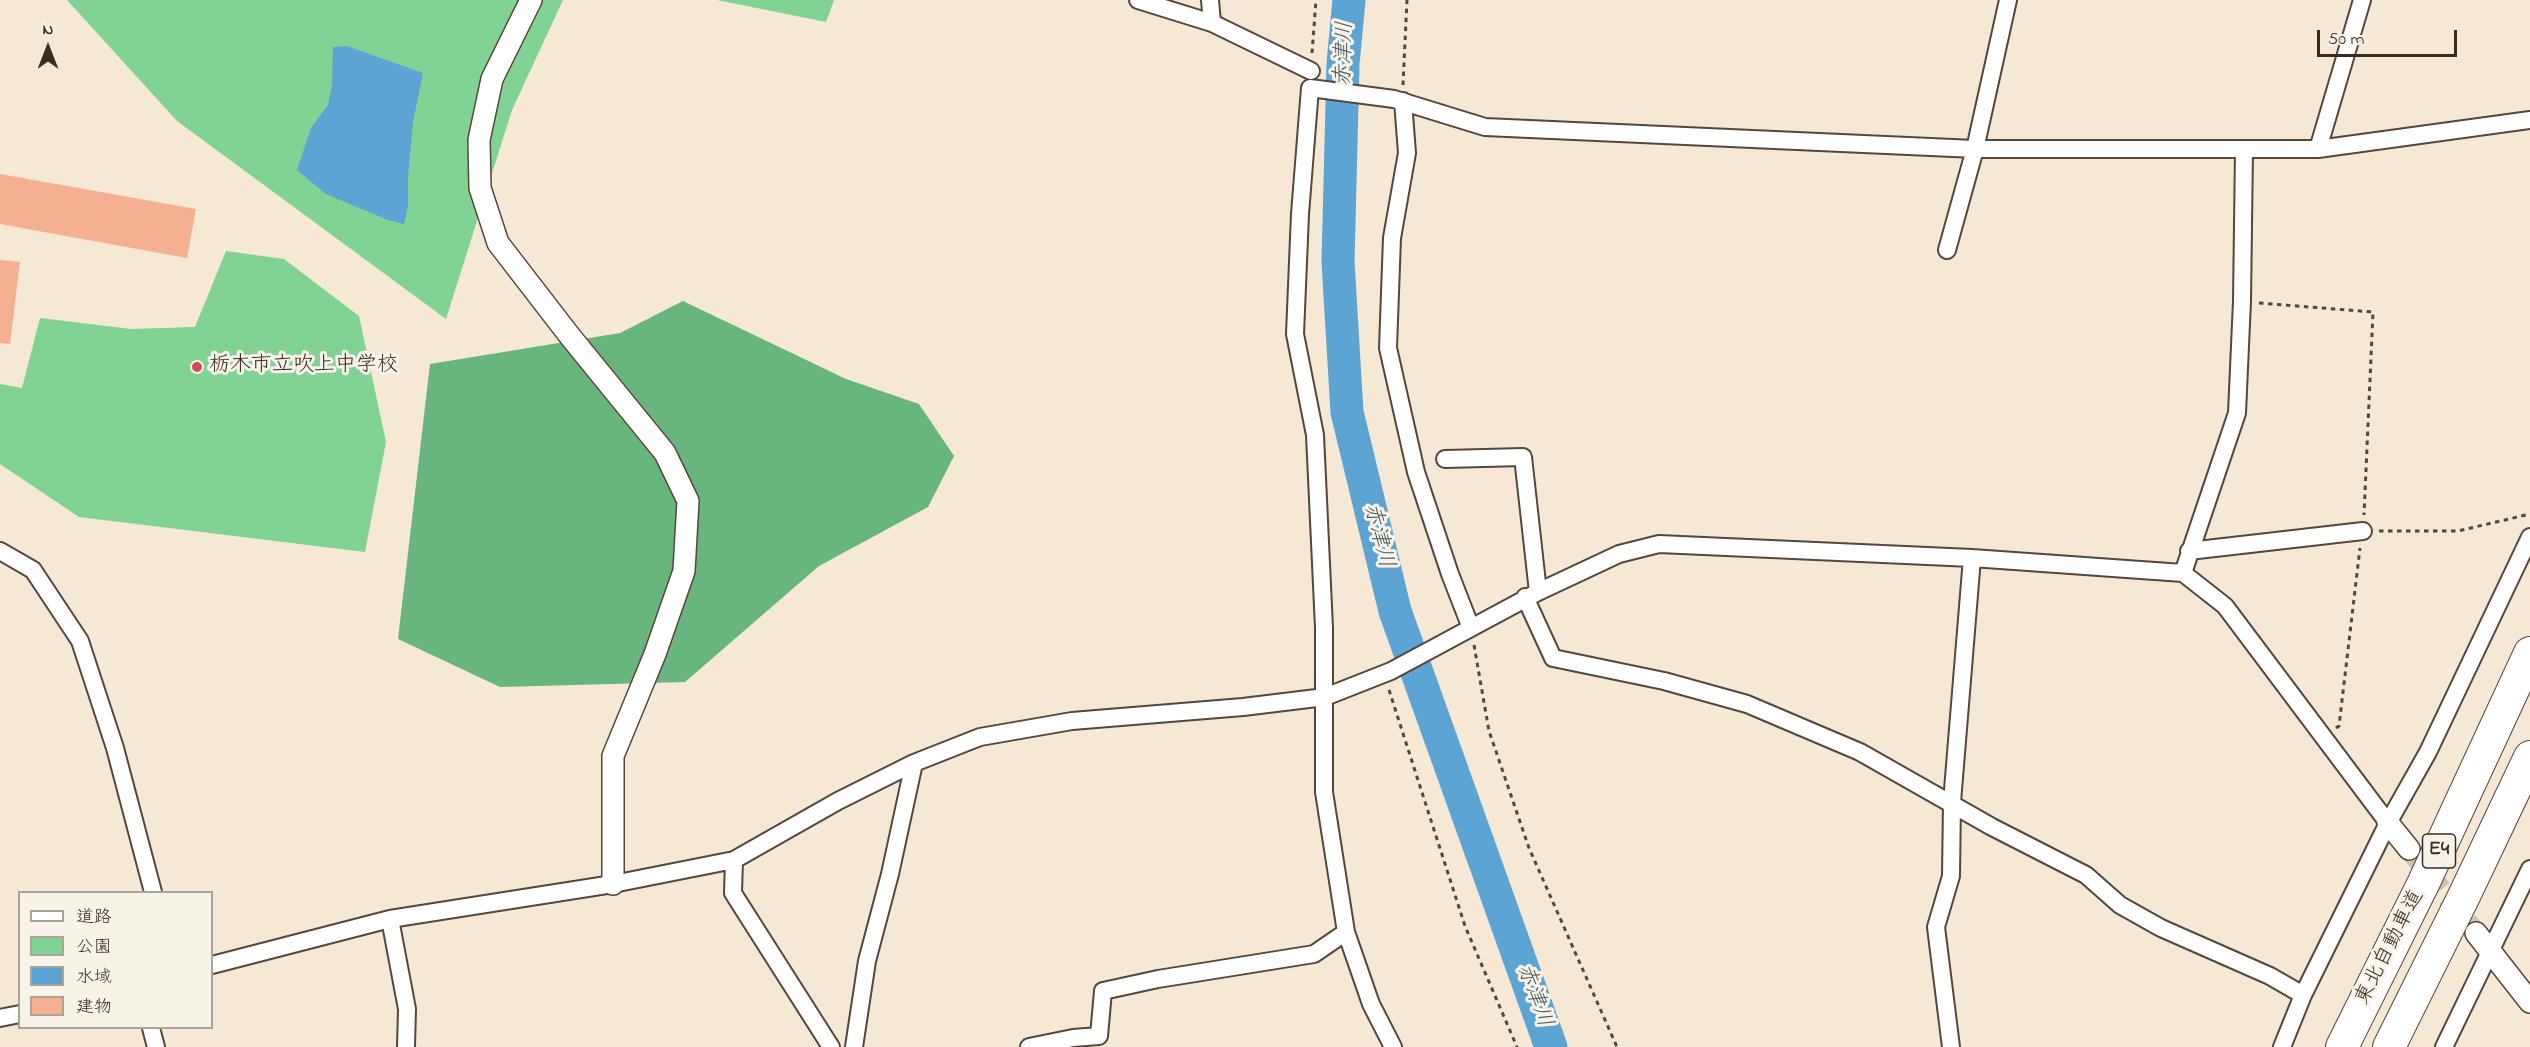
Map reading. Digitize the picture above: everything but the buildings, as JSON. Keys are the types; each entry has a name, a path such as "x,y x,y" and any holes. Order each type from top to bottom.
{"highway":[{"name":"東北自動車道","path":"2342,1047 2424,882 2530,653"},
{"name":"東北自動車道","path":"2389,1047 2530,757"}],"street":[{"path":"531,0 492,79 479,140 480,188 498,243 568,335 665,453 688,501 684,571 655,654 613,756 613,884"},
{"path":"1138,0 1212,23 1311,71"},
{"path":"1210,0 1212,23"},
{"path":"1947,250 1975,149 2008,0"},
{"path":"2318,148 2362,0"},
{"path":"1393,1047 1371,1004 1346,932 1324,792 1324,628 1315,435 1295,334 1300,214 1310,88 1398,100 1485,127 1975,149 2318,148 2530,120"},
{"path":"1398,100 1407,153 1392,238 1388,348 1416,472 1450,574 1465,632"},
{"path":"2183,573 2237,413 2242,301 2244,150"},
{"path":"1445,459 1523,457 1531,595 1553,658 1664,681 1747,704 1860,752 1952,802 1992,827 2086,875 2121,905 2161,928 2270,976 2303,995"},
{"path":"2189,551 2362,531"},
{"path":"2282,1047 2303,995 2388,824 2428,752 2530,537"},
{"path":"213,965 390,919 613,884 734,860 838,801 914,763 980,737 1049,725 1325,697 1388,672 1531,595 1619,554 1659,544 1972,558 2183,573 2225,606 2324,740 2409,849"},
{"path":"0,551 33,570 80,641 115,748 153,891"},
{"path":"1951,1047 1936,927 1951,876 1952,802 1972,558"},
{"path":"854,1047 867,961 890,874 914,763"},
{"path":"734,860 733,893 831,1047"},
{"path":"2445,1047 2530,869"},
{"path":"390,919 407,1009 406,1047"},
{"path":"1029,1047 1073,1038 1099,1036 1103,991 1158,979 1314,954 1346,932"},
{"path":"2476,933 2530,1002"},
{"path":"0,1018 18,1014"},
{"path":"151,1029 156,1047"}],"path":[{"path":"1311,71 1316,0"},
{"path":"1398,100 1407,0"},
{"path":"2242,301 2373,312 2368,455 2362,531 2339,726 2324,740"},
{"path":"2362,531 2457,531 2530,514"},
{"path":"1465,632 1489,731 1529,848 1617,1047"},
{"path":"1388,672 1465,926 1517,1047"}],"green space":[{"path":"67,0 563,0 512,110 446,319 177,121"},
{"path":"717,0 834,0 826,22"},
{"path":"226,251 284,259 359,316 386,442 365,552 79,517 0,464 0,384 22,388 40,318 131,329 195,327"},
{"path":"683,301 846,379 919,404 954,456 928,507 819,566 685,682 500,687 398,639 430,364 620,333"}],"water":[{"path":"347,46 423,73 413,122 408,207 404,224 388,220 326,194 297,170 311,128 328,105 332,85 333,47"}],"waterway":[{"name":"赤津川","path":"1349,0 1343,64 1338,262 1347,412 1395,611 1551,1047"}],"tunnel":[{"path":"2409,849 2476,933"}],"place":[{"name":"栃木市立吹上中学校","path":"197,367"}]}
